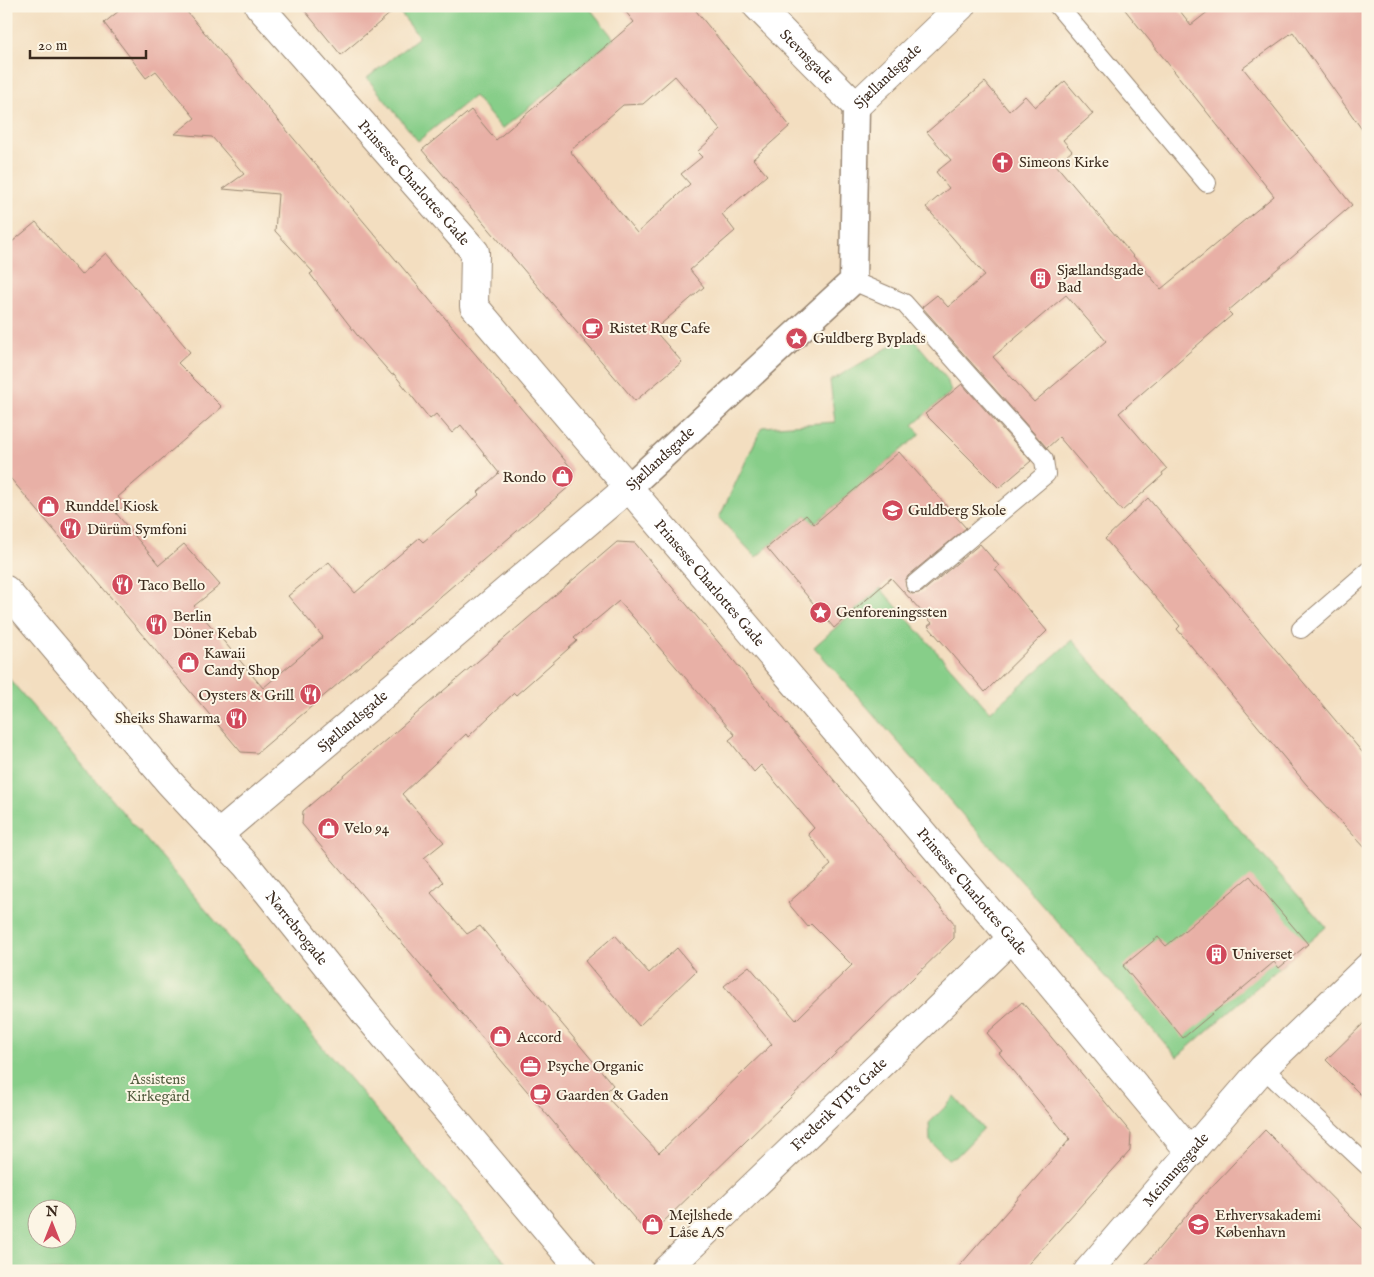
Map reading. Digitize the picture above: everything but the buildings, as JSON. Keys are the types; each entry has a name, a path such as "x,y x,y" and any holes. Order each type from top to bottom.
{"street":[{"name":"Prinsesse Charlottes Gade","path":"259,6 475,252 474,306 1012,938 1191,1153"},
{"name":"Stevnsgade","path":"758,6 856,106"},
{"name":"Sjællandsgade","path":"218,835 629,487 853,281 856,106 961,6"},
{"name":"Nørrebrogade","path":"6,590 169,782 247,866 396,1050 582,1271"},
{"name":"Frederik VII's Gade","path":"665,1271 1012,938"},
{"name":"Meinungsgade","path":"1088,1271 1263,1068 1368,967"}],"lane":[{"path":"1058,6 1207,183"},
{"path":"853,281 904,303 1044,460 1046,474 915,584"},
{"path":"1301,629 1368,571"},
{"path":"1263,1068 1368,1166"}],"green space":[{"path":"395,6 588,6 614,39 502,129 474,96 418,141 367,78 419,37"},
{"path":"910,335 947,379 951,392 913,425 920,434 814,524 806,515 756,557 719,518 762,427 835,422 830,381"},
{"path":"880,588 990,712 1072,640 1326,927 1177,1057 814,647"},
{"name":"Assistens Kirkegård","path":"6,675 513,1271 6,1271"},
{"path":"955,1097 983,1129 956,1157 948,1159 930,1141 929,1123"}],"place":[{"name":"Simeons Kirke","path":"1003,162"},
{"name":"Sjællandsgade Bad","path":"1041,279"},
{"name":"Ristet Rug Cafe","path":"593,328"},
{"name":"Guldberg Byplads","path":"797,338"},
{"name":"Rondo","path":"562,477"},
{"name":"Runddel Kiosk","path":"49,506"},
{"name":"Guldberg Skole","path":"892,510"},
{"name":"Dürüm Symfoni","path":"71,529"},
{"name":"Taco Bello","path":"122,585"},
{"name":"Genforeningssten","path":"820,612"},
{"name":"Berlin Döner Kebab","path":"157,625"},
{"name":"Kawaii Candy Shop","path":"188,662"},
{"name":"Oysters & Grill","path":"310,695"},
{"name":"Sheiks Shawarma","path":"236,718"},
{"name":"Velo 94","path":"328,828"},
{"name":"Universet","path":"1216,954"},
{"name":"Accord","path":"501,1037"},
{"name":"Psyche Organic","path":"531,1066"},
{"name":"Gaarden & Gaden","path":"540,1095"},
{"name":"Mejlshede Låse A/S","path":"653,1224"},
{"name":"Erhvervsakademi København","path":"1199,1224"}]}
